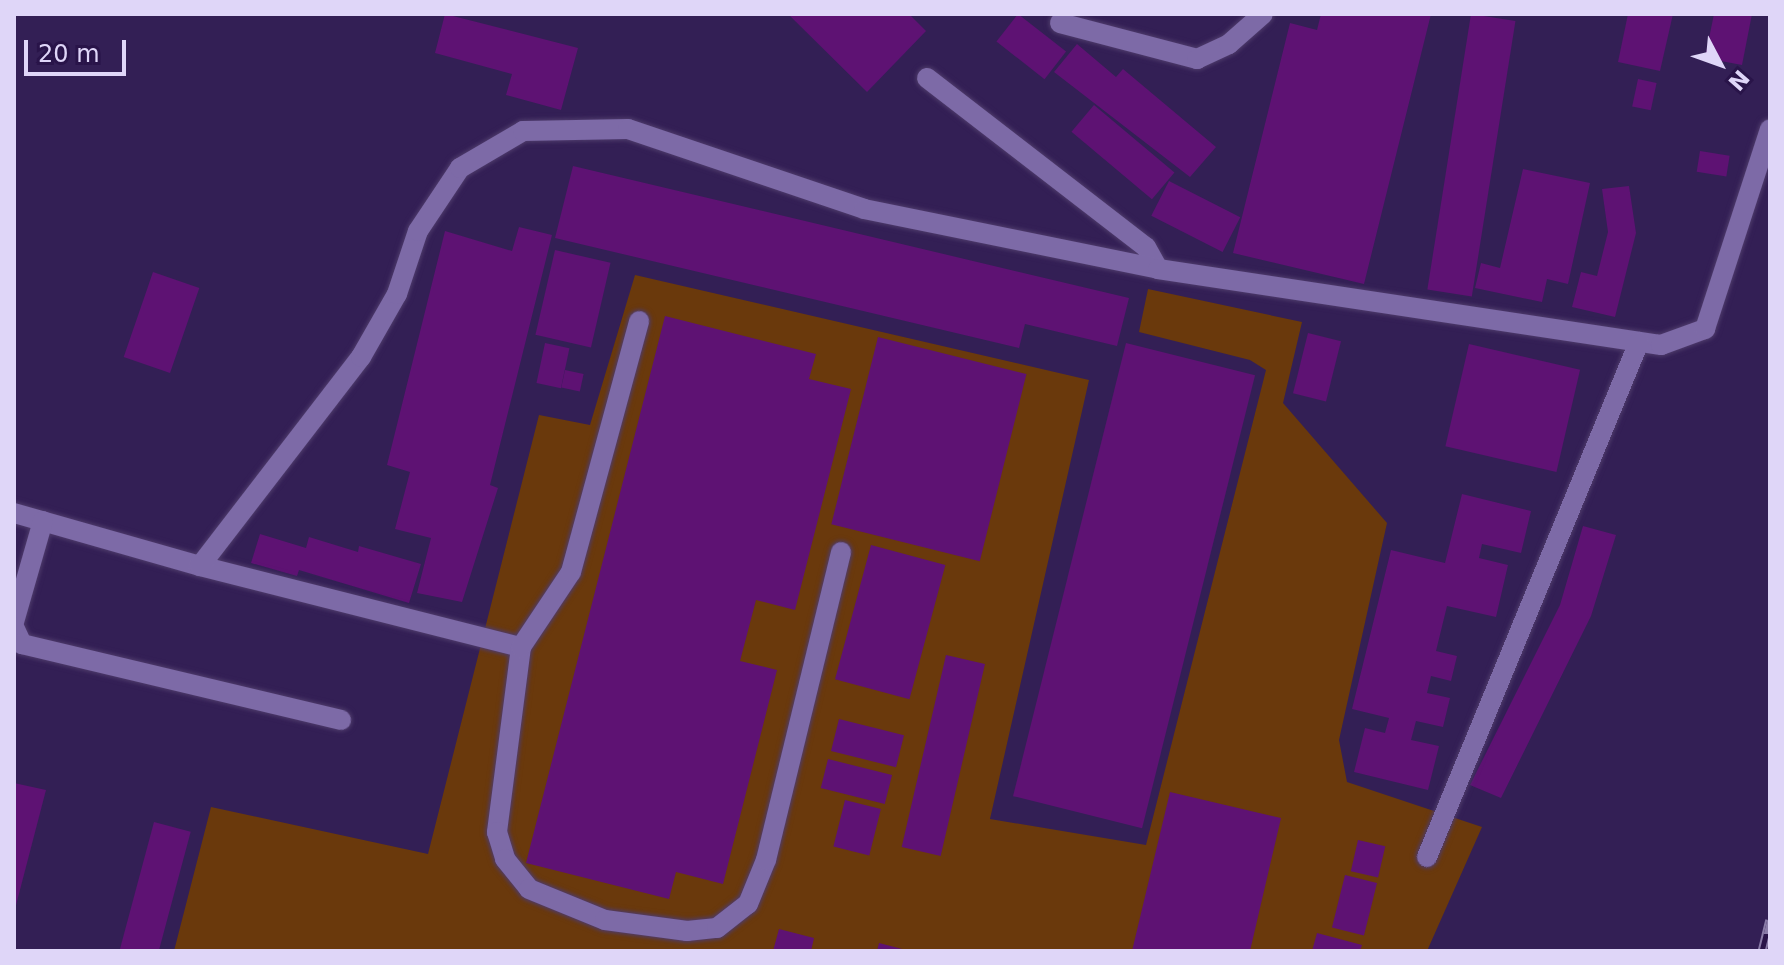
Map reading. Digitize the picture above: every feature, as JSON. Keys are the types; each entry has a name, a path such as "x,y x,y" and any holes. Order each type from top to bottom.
{"lane":[{"path":"1060,23 1197,59 1229,44 1263,14"},
{"path":"927,78 1146,247 1158,269"},
{"path":"200,566 361,357 397,294 418,231 460,168 523,131 628,129 864,209 1158,269 1661,345 1705,329 1770,129"},
{"path":"639,321 571,572 521,647 497,832 505,859 529,889 605,920 687,931 717,928 748,904 766,860 841,552"},
{"path":"1427,857 1639,342"},
{"path":"14,513 200,566 521,647"},
{"path":"43,521 14,625 22,644 341,720"}],"shaded area":[{"path":"635,275 1089,380 990,819 1146,845 1266,370 1250,360 1139,332 1148,289 1302,322 1283,403 1387,523 1339,740 1347,782 1482,827 1427,951 174,951 211,807 428,854 539,415 590,425"}],"building":[{"path":"445,14 578,48 561,110 506,95 512,74 435,53"},
{"path":"788,14 909,14 926,31 867,92"},
{"path":"1018,14 1066,52 1045,79 996,42"},
{"path":"1321,14 1431,14 1364,284 1233,253 1290,23 1317,30"},
{"path":"1471,14 1515,21 1472,297 1427,290"},
{"path":"1628,14 1673,14 1660,71 1618,62"},
{"path":"1714,14 1752,14 1742,65 1705,58"},
{"path":"1077,44 1116,77 1123,69 1216,147 1190,177 1054,72"},
{"path":"1638,79 1657,83 1651,110 1632,106"},
{"path":"1094,105 1174,172 1152,199 1072,132"},
{"path":"1700,151 1730,156 1726,176 1697,172"},
{"path":"573,166 1129,298 1117,346 1025,324 1019,348 555,238"},
{"path":"1523,169 1590,183 1568,284 1547,279 1542,302 1475,288 1481,263 1500,268"},
{"path":"1169,181 1240,217 1223,252 1151,216"},
{"path":"1629,186 1636,233 1615,317 1572,307 1581,272 1597,276 1608,232 1602,189"},
{"path":"519,227 552,235 490,485 498,488 462,602 417,593 431,538 395,529 410,472 387,465 445,231 512,251"},
{"path":"555,250 611,263 591,348 535,335"},
{"path":"153,272 199,288 170,373 124,357"},
{"path":"665,316 816,354 809,379 851,389 795,610 756,600 740,661 777,670 723,884 676,872 669,899 526,863"},
{"path":"1308,333 1341,341 1326,401 1293,393"},
{"path":"878,337 1026,374 980,561 831,524"},
{"path":"545,343 569,348 561,388 536,383"},
{"path":"1126,343 1255,375 1142,828 1013,796"},
{"path":"1469,344 1580,370 1556,472 1445,446"},
{"path":"565,370 584,374 580,392 561,388"},
{"path":"1462,494 1531,511 1521,553 1482,544 1479,558 1508,565 1496,617 1447,606 1436,651 1457,656 1451,681 1431,676 1427,693 1450,698 1443,727 1416,721 1411,740 1439,746 1428,790 1354,772 1365,728 1385,733 1389,718 1352,709 1391,550 1445,563"},
{"path":"1583,526 1616,535 1591,616 1501,798 1470,785 1560,605"},
{"path":"260,534 306,548 309,537 358,552 359,546 421,564 409,603 299,570 297,576 251,563"},
{"path":"871,545 945,565 909,699 835,679"},
{"path":"946,655 985,664 941,856 902,847"},
{"path":"839,719 904,735 896,767 831,751"},
{"path":"828,759 892,775 885,804 821,788"},
{"path":"14,783 46,790 15,909 14,909"},
{"path":"1170,792 1281,818 1250,951 1132,951"},
{"path":"845,800 881,809 869,856 833,847"},
{"path":"154,822 191,832 159,951 120,950"},
{"path":"1358,840 1385,846 1378,877 1351,871"},
{"path":"1345,875 1377,883 1364,935 1332,927"},
{"path":"779,929 814,938 811,951 773,951"},
{"path":"1317,933 1362,945 1360,951 1312,951"},
{"path":"879,943 906,950 906,951 877,951"}],"railway":[{"path":"1762,951 1770,920"}]}
